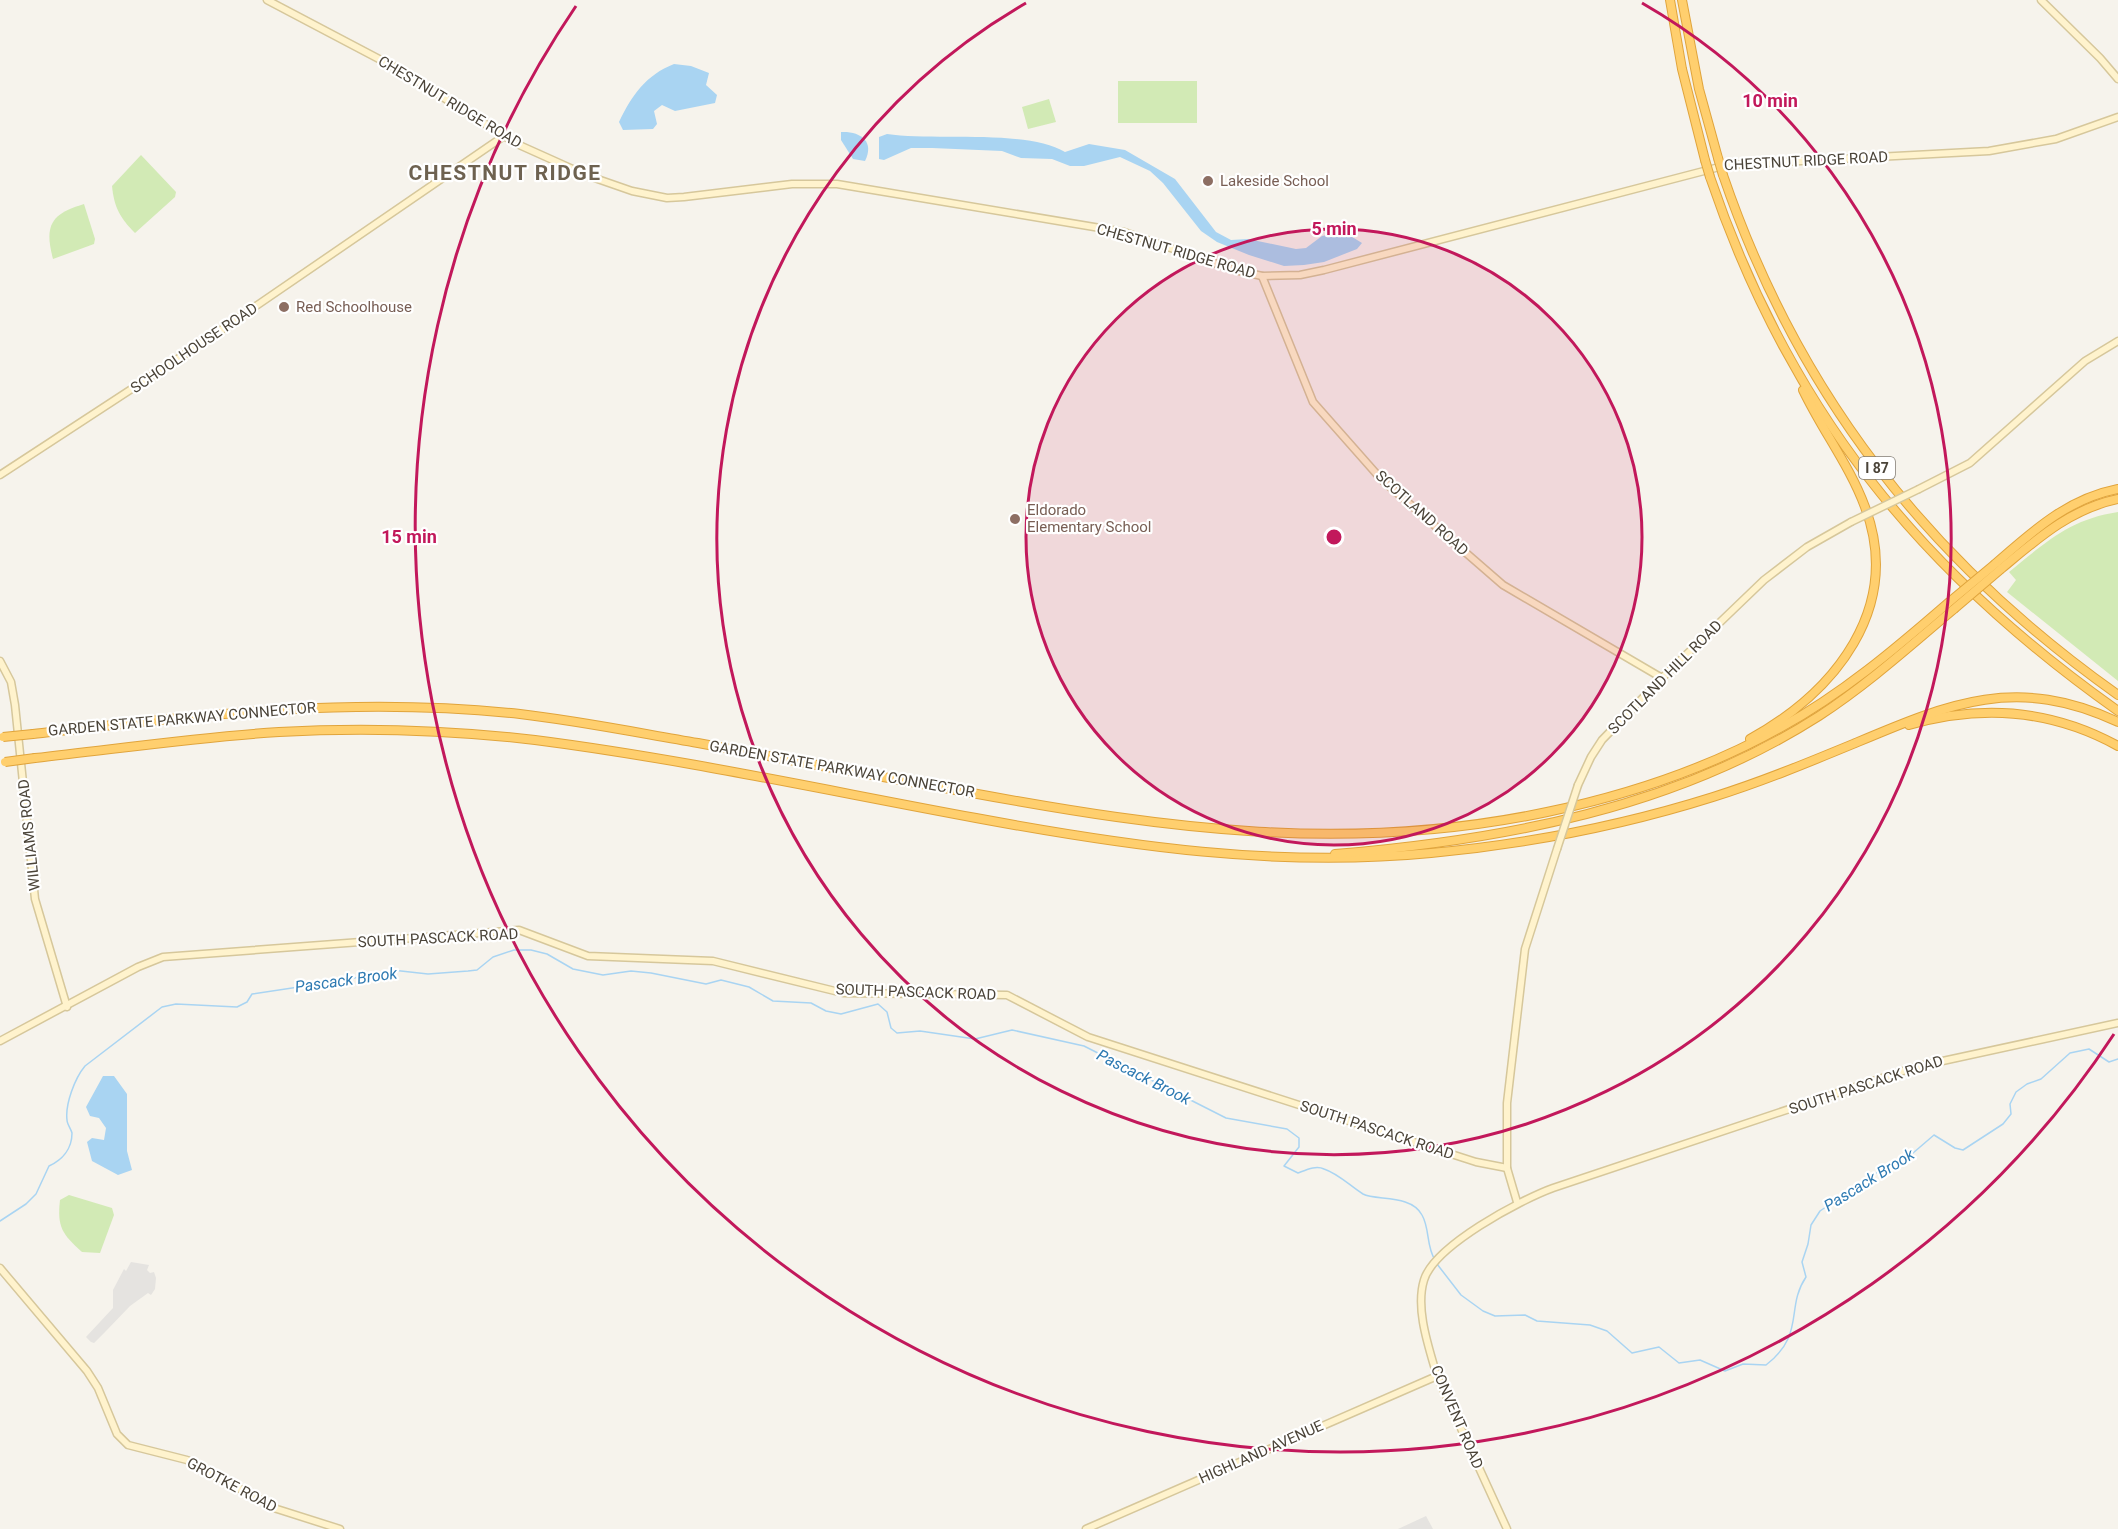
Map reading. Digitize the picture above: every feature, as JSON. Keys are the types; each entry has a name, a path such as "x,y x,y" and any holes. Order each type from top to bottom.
{"highway":[{"name":"I 87","path":"1670,0 1682,69 1710,177 1738,251 1785,350 1821,411 1861,469 1929,551 2015,633 2118,711"},
{"name":"I 87","path":"1682,0 1699,89 1723,175 1756,260 1796,344 1832,404 1879,470 1931,533 1978,582 2039,635 2118,695"},
{"path":"1680,775 1762,732 1815,692 1850,652 1870,604 1875,556 1867,513 1854,482 1809,402 1785,350"},
{"path":"1283,858 1407,848 1510,832 1593,812 1682,783 1761,749 1826,711 1880,672 2062,509 2088,497 2118,489"},
{"path":"1998,566 2067,517 2091,506 2118,499"},
{"path":"1680,775 1748,745 1814,708 1951,606"},
{"path":"1283,858 1426,854 1517,843 1609,825 1737,790 1947,706 1993,698 2056,701 2085,708 2118,722"},
{"name":"GARDEN STATE PARKWAY CONNECTOR","path":"1,737 291,707 375,705 469,710 599,725 1125,820 1218,830 1293,834 1386,833 1480,824 1590,802 1680,775"},
{"path":"1876,734 1949,714 2012,712 2067,723 2118,746"},
{"name":"GARDEN STATE PARKWAY CONNECTOR","path":"3,762 275,732 378,730 462,733 610,752 1117,843 1201,853 1283,858"}],"street":[{"name":"CHESTNUT RIDGE ROAD","path":"267,0 398,69 504,136 586,175 649,195 684,197 804,183 859,187 1124,232 1235,270 1262,276 1300,275 1324,270 1727,165 1996,150 2055,139 2118,117"},
{"path":"2041,0 2118,79"},
{"name":"SCHOOLHOUSE ROAD","path":"0,476 199,345 504,136"},
{"name":"SCOTLAND ROAD","path":"1262,276 1313,402 1381,479 1503,585 1662,678"},
{"name":"SCOTLAND HILL ROAD","path":"1517,1202 1507,1168 1506,1103 1525,949 1578,785 1590,757 1602,740 1662,678 1764,580 1807,547 1851,522 1970,463 2085,361 2118,341"},
{"name":"WILLIAMS ROAD","path":"0,661 10,682 15,705 35,899 67,1007"},
{"name":"SOUTH PASCACK ROAD","path":"0,1041 138,967 163,957 519,930 588,956 713,961 843,993 1007,995 1088,1037 1454,1155 1507,1168"},
{"name":"SOUTH PASCACK ROAD","path":"1517,1202 1915,1067 2118,1023"},
{"name":"CONVENT ROAD","path":"1507,1529 1437,1376 1422,1300 1424,1279 1444,1253 1517,1202"},
{"name":"GROTKE ROAD","path":"0,1268 87,1371 98,1388 112,1425 125,1443 139,1449 187,1460 277,1509 340,1529"},
{"name":"HIGHLAND AVENUE","path":"1086,1529 1437,1376"}],"green space":[{"path":"1118,81 1197,81 1197,123 1118,123"},
{"path":"1049,99 1056,122 1028,129 1022,107"},
{"path":"141,155 176,192 175,197 135,233 119,212 112,186"},
{"path":"84,204 95,239 94,244 53,259 49,237 53,222 64,212"},
{"path":"2118,512 2118,681 2007,592 2016,580 2009,572 2047,542 2086,520"},
{"path":"69,1195 112,1208 114,1215 100,1253 82,1252 65,1235 59,1217 60,1200"}],"shaded area":[{"path":"131,1262 149,1265 147,1270 150,1273 154,1272 156,1278 155,1289 151,1295 148,1293 130,1306 94,1343 91,1342 86,1337 113,1308 113,1290 124,1269 126,1271"},
{"path":"1426,1516 1433,1529 1398,1529"}],"water":[{"path":"674,64 691,66 709,73 706,85 717,95 715,103 675,111 662,105 654,111 657,124 653,129 623,130 619,122 641,87 655,74"},
{"path":"841,132 854,133 864,139 868,148 865,161 853,159 841,140"},
{"path":"887,134 1028,140 1065,152 1089,144 1125,150 1175,179 1216,232 1231,240 1248,239 1296,249 1306,248 1322,236 1344,232 1362,243 1357,249 1324,262 1284,266 1217,242 1201,231 1163,183 1150,171 1120,157 1084,166 1070,166 1052,159 1021,158 1002,151 911,148 884,160 879,159 879,137"},
{"path":"103,1076 114,1076 127,1094 127,1151 132,1170 118,1175 92,1161 87,1142 92,1138 104,1140 106,1128 99,1118 90,1116 86,1107"}],"waterway":[{"name":"Pascack Brook","path":"0,1221 26,1204 36,1194 49,1166 58,1161 68,1149 72,1139 67,1122 69,1099 81,1071 162,1007 176,1004 237,1007 247,1002 252,994 345,980 392,970 428,974 477,970 493,957 514,950 531,950 547,954 573,969 603,975 631,971 651,973 706,984 721,980 749,987 773,1001 811,1003 826,1011 841,1014 878,1004 887,1012 891,1028 897,1033 920,1031 975,1039 1012,1030 1084,1046 1226,1118 1287,1129 1299,1138 1299,1147 1284,1166 1298,1173 1311,1168 1321,1168 1335,1174 1363,1194 1402,1201 1417,1208 1424,1220 1430,1249 1435,1260"},
{"name":"Pascack Brook","path":"1437,1264 1461,1295 1483,1311 1495,1316 1525,1315 1537,1321 1590,1325 1607,1331 1632,1353 1659,1347 1679,1363 1700,1360 1725,1371 1743,1364 1766,1365 1778,1354 1791,1332 1797,1299 1806,1277 1802,1262 1811,1225 1820,1211 1882,1169 1906,1159 1934,1135 1955,1148 1963,1150 2003,1124 2011,1114 2010,1104 2016,1092 2027,1084 2041,1079 2070,1053 2089,1049 2109,1062 2118,1059"}],"place":[{"name":"Lakeside School","path":"1208,181"},
{"name":"Red Schoolhouse","path":"284,307"},
{"name":"Eldorado Elementary School","path":"1015,519"}],"district":[{"name":"CHESTNUT RIDGE","path":"505,173"}]}
